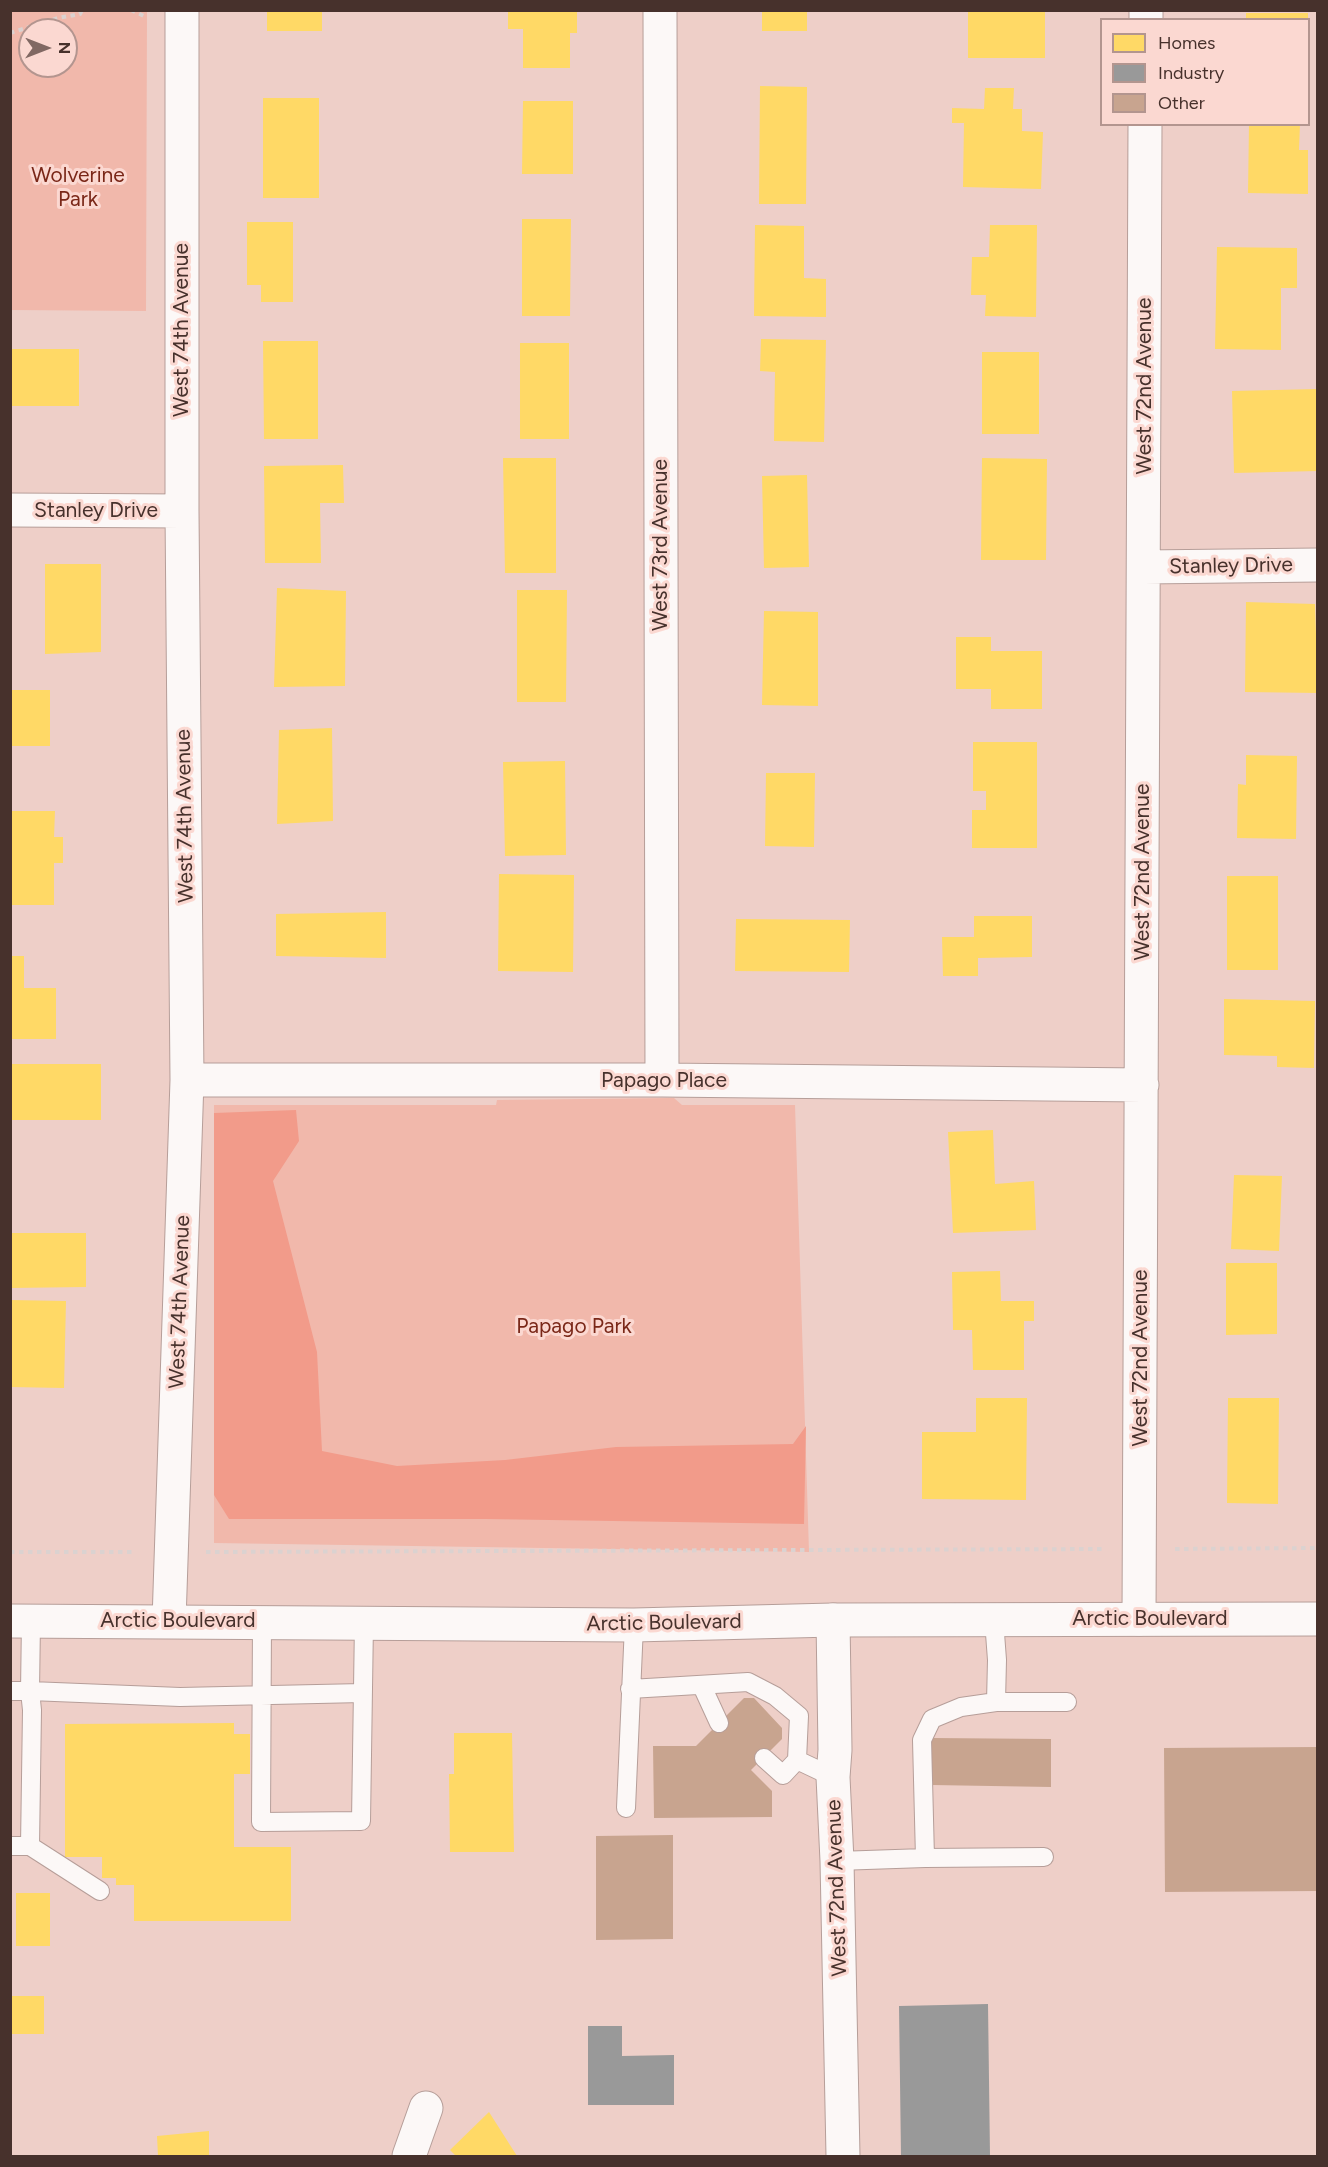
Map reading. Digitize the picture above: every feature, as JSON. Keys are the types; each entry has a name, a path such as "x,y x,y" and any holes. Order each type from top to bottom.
{"street":[{"name":"West 74th Avenue","path":"170,1621 187,1080 182,511 182,10"},
{"name":"West 73rd Avenue","path":"660,10 662,1080"},
{"name":"West 72nd Avenue","path":"1139,1619 1145,126"},
{"name":"Stanley Drive","path":"10,510 182,511"},
{"name":"Stanley Drive","path":"1144,567 1317,565"},
{"name":"Papago Place","path":"187,1080 662,1080 1142,1085"},
{"name":"Arctic Boulevard","path":"21,1621 634,1625 833,1620 1317,1619"},
{"name":"West 72nd Avenue","path":"833,1620 835,1750 833,1777 843,2157"},
{"path":"409,2157 426,2108"}],"lane":[{"path":"994,1620 997,1660 996,1702"},
{"path":"21,1621 30,1691 30,1846"},
{"path":"262,1621 261,1822 361,1821 364,1622"},
{"path":"626,1808 634,1625"},
{"path":"630,1689 748,1682 775,1696 799,1716 797,1760 783,1775 764,1758"},
{"path":"702,1686 719,1723"},
{"path":"10,1691 180,1697 363,1693"},
{"path":"925,1858 922,1740 932,1719 961,1707 996,1702 1067,1702"},
{"path":"797,1760 833,1777"},
{"path":"10,1846 30,1846 100,1891"},
{"path":"837,1861 1044,1857"}],"path":[{"path":"10,33 58,18 80,14 82,10"},
{"path":"131,10 135,14 147,17"},
{"path":"10,1552 1317,1548"}],"green space":[{"name":"Wolverine Park","path":"11,10 147,11 146,311 11,310"},
{"name":"Papago Park","path":"674,1098 682,1105 795,1105 809,1552 214,1543 214,1105 496,1105 497,1100"}],"shaded area":[{"path":"296,1110 299,1141 273,1181 317,1352 322,1451 397,1466 505,1460 616,1447 793,1444 806,1426 804,1524 486,1519 229,1519 214,1495 214,1113"}],"building: Homes":[{"path":"267,10 322,10 322,31 267,31"},
{"path":"508,10 577,10 577,33 570,33 570,68 523,68 523,29 508,29"},
{"path":"762,10 807,10 807,31 762,31"},
{"path":"968,10 1045,10 1045,58 968,58"},
{"path":"1246,13 1308,13 1308,18 1246,18"},
{"path":"760,86 807,87 806,204 759,204"},
{"path":"985,88 1014,88 1013,109 1022,109 1022,131 1043,132 1041,189 963,187 964,123 952,123 952,108 984,109"},
{"path":"263,98 319,98 319,198 263,198"},
{"path":"523,101 573,101 573,174 522,174"},
{"path":"1249,126 1300,126 1299,150 1308,150 1308,194 1248,193"},
{"path":"522,219 571,219 570,316 522,316"},
{"path":"247,222 293,222 293,302 261,302 261,285 247,285"},
{"path":"755,225 804,226 804,278 826,279 826,317 754,316"},
{"path":"990,225 1037,225 1036,317 985,316 986,295 971,295 972,257 989,257"},
{"path":"1217,247 1297,248 1297,288 1281,288 1281,350 1215,349"},
{"path":"761,339 826,340 824,442 774,441 775,372 760,371"},
{"path":"263,341 318,341 318,439 264,439"},
{"path":"520,343 569,343 569,439 520,439"},
{"path":"10,349 79,349 79,406 10,406"},
{"path":"982,352 1039,352 1039,434 982,434"},
{"path":"1318,389 1318,471 1234,473 1232,391"},
{"path":"503,458 556,458 556,573 505,573"},
{"path":"982,458 1047,459 1046,560 981,560"},
{"path":"343,465 344,503 320,503 321,563 265,563 264,466"},
{"path":"807,475 809,567 764,568 762,476"},
{"path":"45,564 101,564 101,652 45,654"},
{"path":"277,588 346,591 345,686 274,687"},
{"path":"517,590 567,590 566,702 517,702"},
{"path":"1246,602 1315,604 1318,693 1245,692"},
{"path":"764,611 818,612 818,706 762,705"},
{"path":"956,637 991,637 991,651 1042,651 1042,709 991,709 991,689 956,689"},
{"path":"10,690 50,690 50,746 10,746"},
{"path":"332,728 333,821 277,824 279,730"},
{"path":"973,742 1037,742 1037,848 972,848 972,810 986,810 986,791 973,791"},
{"path":"1246,755 1297,756 1296,839 1237,838 1238,784 1246,785"},
{"path":"565,761 566,855 505,856 503,762"},
{"path":"766,773 815,773 814,847 765,846"},
{"path":"10,811 55,811 54,837 63,837 63,863 54,863 54,905 10,905"},
{"path":"499,874 574,875 573,972 498,971"},
{"path":"1227,876 1278,876 1278,970 1227,970"},
{"path":"386,912 386,958 276,956 276,914"},
{"path":"974,916 1032,916 1032,957 978,958 978,976 943,976 942,937 974,937"},
{"path":"736,919 850,920 849,972 735,971"},
{"path":"10,956 24,956 24,988 56,988 56,1039 10,1039"},
{"path":"1224,999 1315,1001 1314,1068 1277,1067 1277,1056 1224,1055"},
{"path":"10,1064 101,1064 101,1120 10,1120"},
{"path":"993,1130 995,1184 1034,1181 1036,1230 953,1233 948,1132"},
{"path":"1234,1175 1282,1176 1279,1251 1231,1249"},
{"path":"10,1233 86,1233 86,1287 10,1288"},
{"path":"1226,1263 1277,1263 1277,1334 1226,1335"},
{"path":"1000,1271 1001,1301 1034,1301 1034,1321 1024,1321 1024,1370 973,1370 972,1330 953,1330 952,1272"},
{"path":"10,1300 66,1301 64,1388 10,1387"},
{"path":"976,1398 1027,1398 1026,1500 922,1499 922,1432 976,1432"},
{"path":"1228,1398 1279,1398 1278,1504 1227,1503"},
{"path":"234,1723 234,1734 250,1734 250,1774 234,1774 234,1847 291,1847 291,1921 134,1921 134,1885 116,1885 116,1878 102,1878 102,1857 65,1857 65,1724"},
{"path":"454,1733 512,1733 514,1852 450,1852 449,1774 454,1774"},
{"path":"16,1893 50,1893 50,1946 16,1946"},
{"path":"10,1996 44,1996 44,2034 10,2034"},
{"path":"489,2112 517,2156 456,2156 450,2150"},
{"path":"209,2131 209,2156 158,2156 157,2136"}],"building: Industry":[{"path":"988,2004 990,2156 901,2156 899,2006"},
{"path":"588,2026 622,2026 622,2056 674,2055 674,2105 588,2105"}],"building: Other":[{"path":"744,1698 754,1698 782,1728 782,1739 751,1770 772,1791 772,1817 654,1818 653,1746 696,1746"},
{"path":"932,1738 1051,1739 1051,1787 932,1785"},
{"path":"1318,1747 1318,1891 1165,1892 1164,1748"},
{"path":"673,1835 673,1939 596,1940 596,1836"}]}
